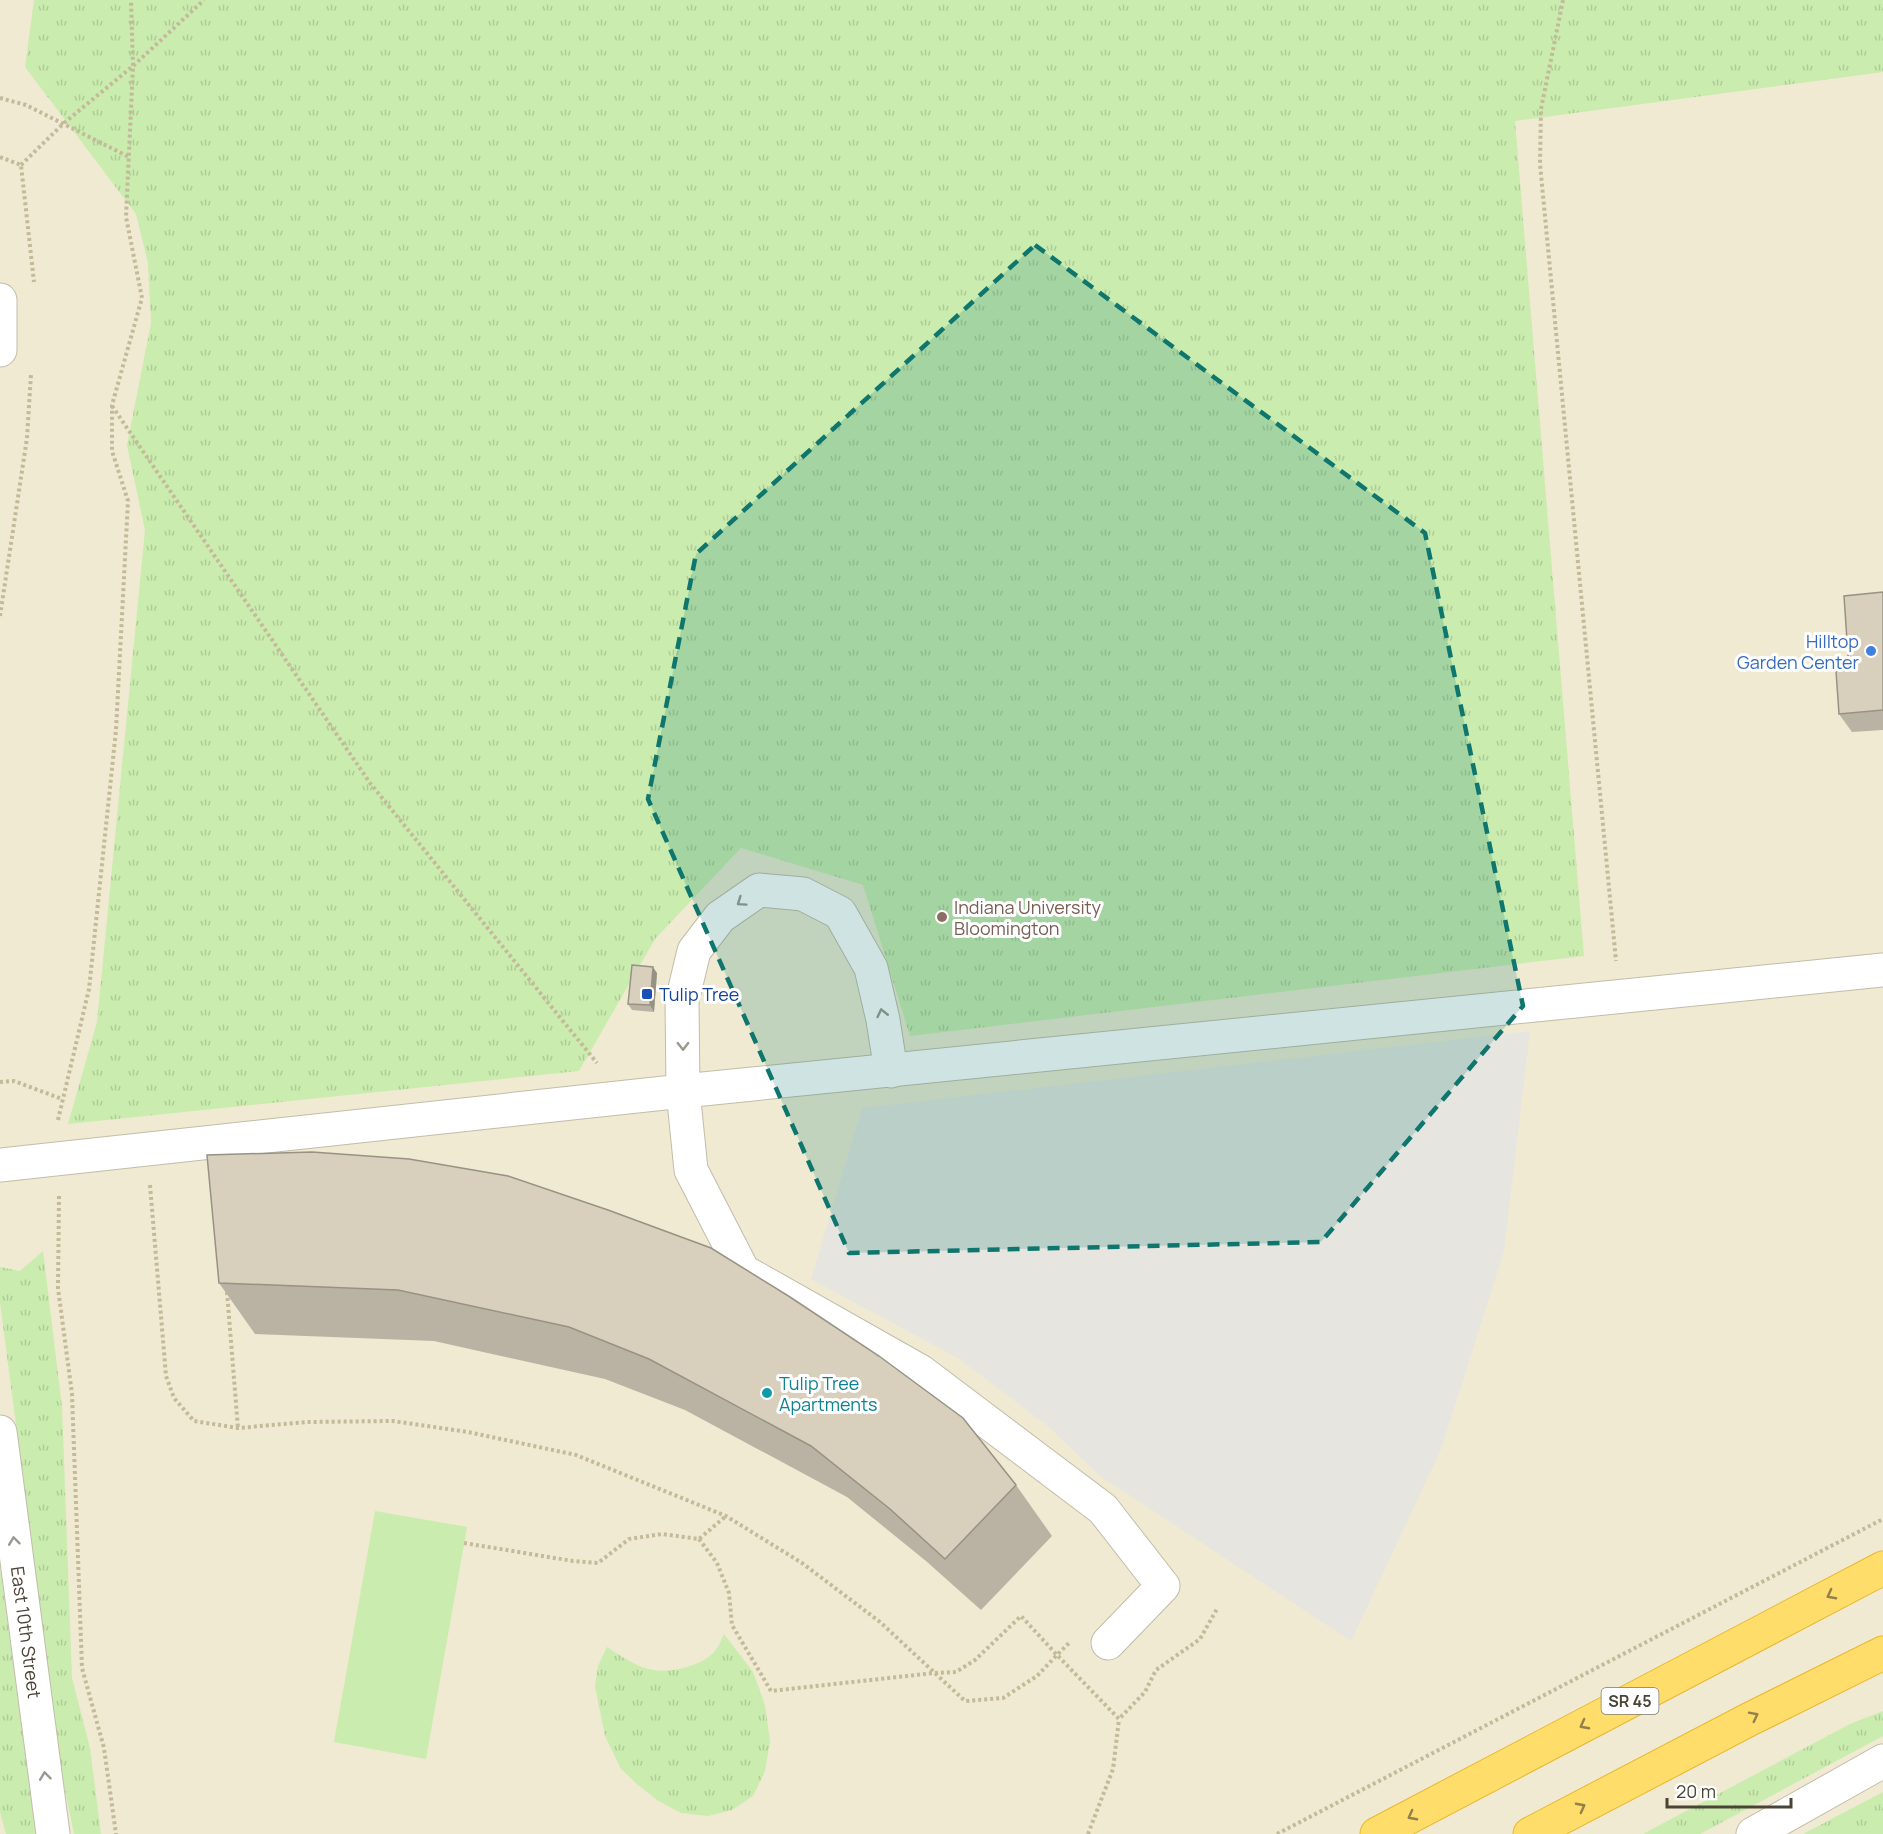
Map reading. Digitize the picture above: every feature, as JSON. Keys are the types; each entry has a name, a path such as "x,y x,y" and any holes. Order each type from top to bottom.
{"highway":[{"name":"SR 45","path":"1377,1834 1883,1568"},
{"path":"1530,1834 1750,1719 1883,1653"}],"street":[{"path":"0,300 0,350"},
{"path":"891,1071 884,1020 871,969 840,913 803,894 759,890 720,917 694,951 682,1001 683,1091 691,1170 743,1271 929,1378 1103,1509 1163,1586 1108,1643"},
{"path":"0,1165 683,1091 1883,970"},
{"name":"East 10th Street","path":"0,1432 53,1834"},
{"path":"1753,1834 1883,1761"}],"path":[{"path":"116,1834 104,1748 82,1668 72,1394 58,1288 59,1181 56,1136 62,1099 89,989 116,730 128,501 112,451 112,405 141,298 126,218 133,66 131,0"},
{"path":"21,165 64,123 133,66 204,0"},
{"path":"1563,0 1541,109 1540,164 1616,968 1624,996"},
{"path":"0,98 26,105 129,158"},
{"path":"112,405 370,783 600,1067"},
{"path":"0,1082 14,1081 62,1099"},
{"path":"152,1178 149,1189 166,1376 174,1398 194,1422 238,1428 307,1422 393,1421 468,1432 576,1455 726,1516 802,1563 880,1622 965,1701 1003,1698 1037,1676 1072,1641"},
{"path":"227,1290 238,1428"},
{"path":"699,1539 726,1516"},
{"path":"1277,1834 1883,1519"},
{"path":"464,1543 598,1563 629,1539 662,1534 699,1539 717,1563 729,1593 732,1625 771,1691 934,1672 956,1672 975,1660 1021,1616 1119,1719"},
{"path":"1088,1834 1113,1769 1119,1719 1145,1692 1156,1670 1200,1639 1218,1607"}],"highlighted area":[{"path":"1035,245 1425,533 1523,1006 1321,1242 849,1253 648,799 696,554"}],"shaded area":[{"name":"Indiana University Bloomington","path":"0,0 1883,0 1883,1834 0,1834"},
{"path":"1530,1031 1504,1251 1441,1449 1351,1641 1099,1475 1048,1426 958,1358 811,1279 862,1108"}],"green space":[{"path":"34,0 1883,0 1883,72 1515,121 1584,956 910,1036 863,885 741,848 655,939 579,1071 68,1124 97,1022 145,530 127,445 151,323 148,263 136,214 25,67"},
{"path":"43,1251 62,1407 72,1678 90,1748 101,1834 74,1834 61,1770 0,1302 0,1267 20,1271"},
{"path":"375,1511 467,1527 426,1759 334,1742"},
{"path":"0,1567 36,1834 6,1834 0,1812"},
{"path":"724,1634 753,1672 765,1705 770,1741 765,1771 753,1796 732,1810 708,1816 681,1813 657,1800 621,1769 605,1736 595,1686 598,1666 607,1647 647,1669 661,1671 686,1667 709,1656 716,1649"},
{"path":"1883,1711 1883,1736 1700,1834 1643,1834 1850,1724"},
{"path":"1883,1792 1883,1834 1803,1834"}],"building":[{"path":"1883,592 1883,710 1839,714 1836,671 1849,670 1844,596"},
{"path":"632,965 653,967 650,1005 628,1004"},
{"name":"Tulip Tree Apartments","path":"312,1152 409,1159 508,1176 711,1248 879,1356 963,1418 1016,1485 945,1559 890,1509 811,1446 649,1359 569,1327 398,1290 219,1283 207,1155"}],"place":[{"name":"Hilltop Garden Center","path":"1871,651"},
{"name":"Indiana University Bloomington","path":"942,917"},
{"name":"Tulip Tree","path":"647,994"},
{"name":"Tulip Tree Apartments","path":"767,1393"}]}
